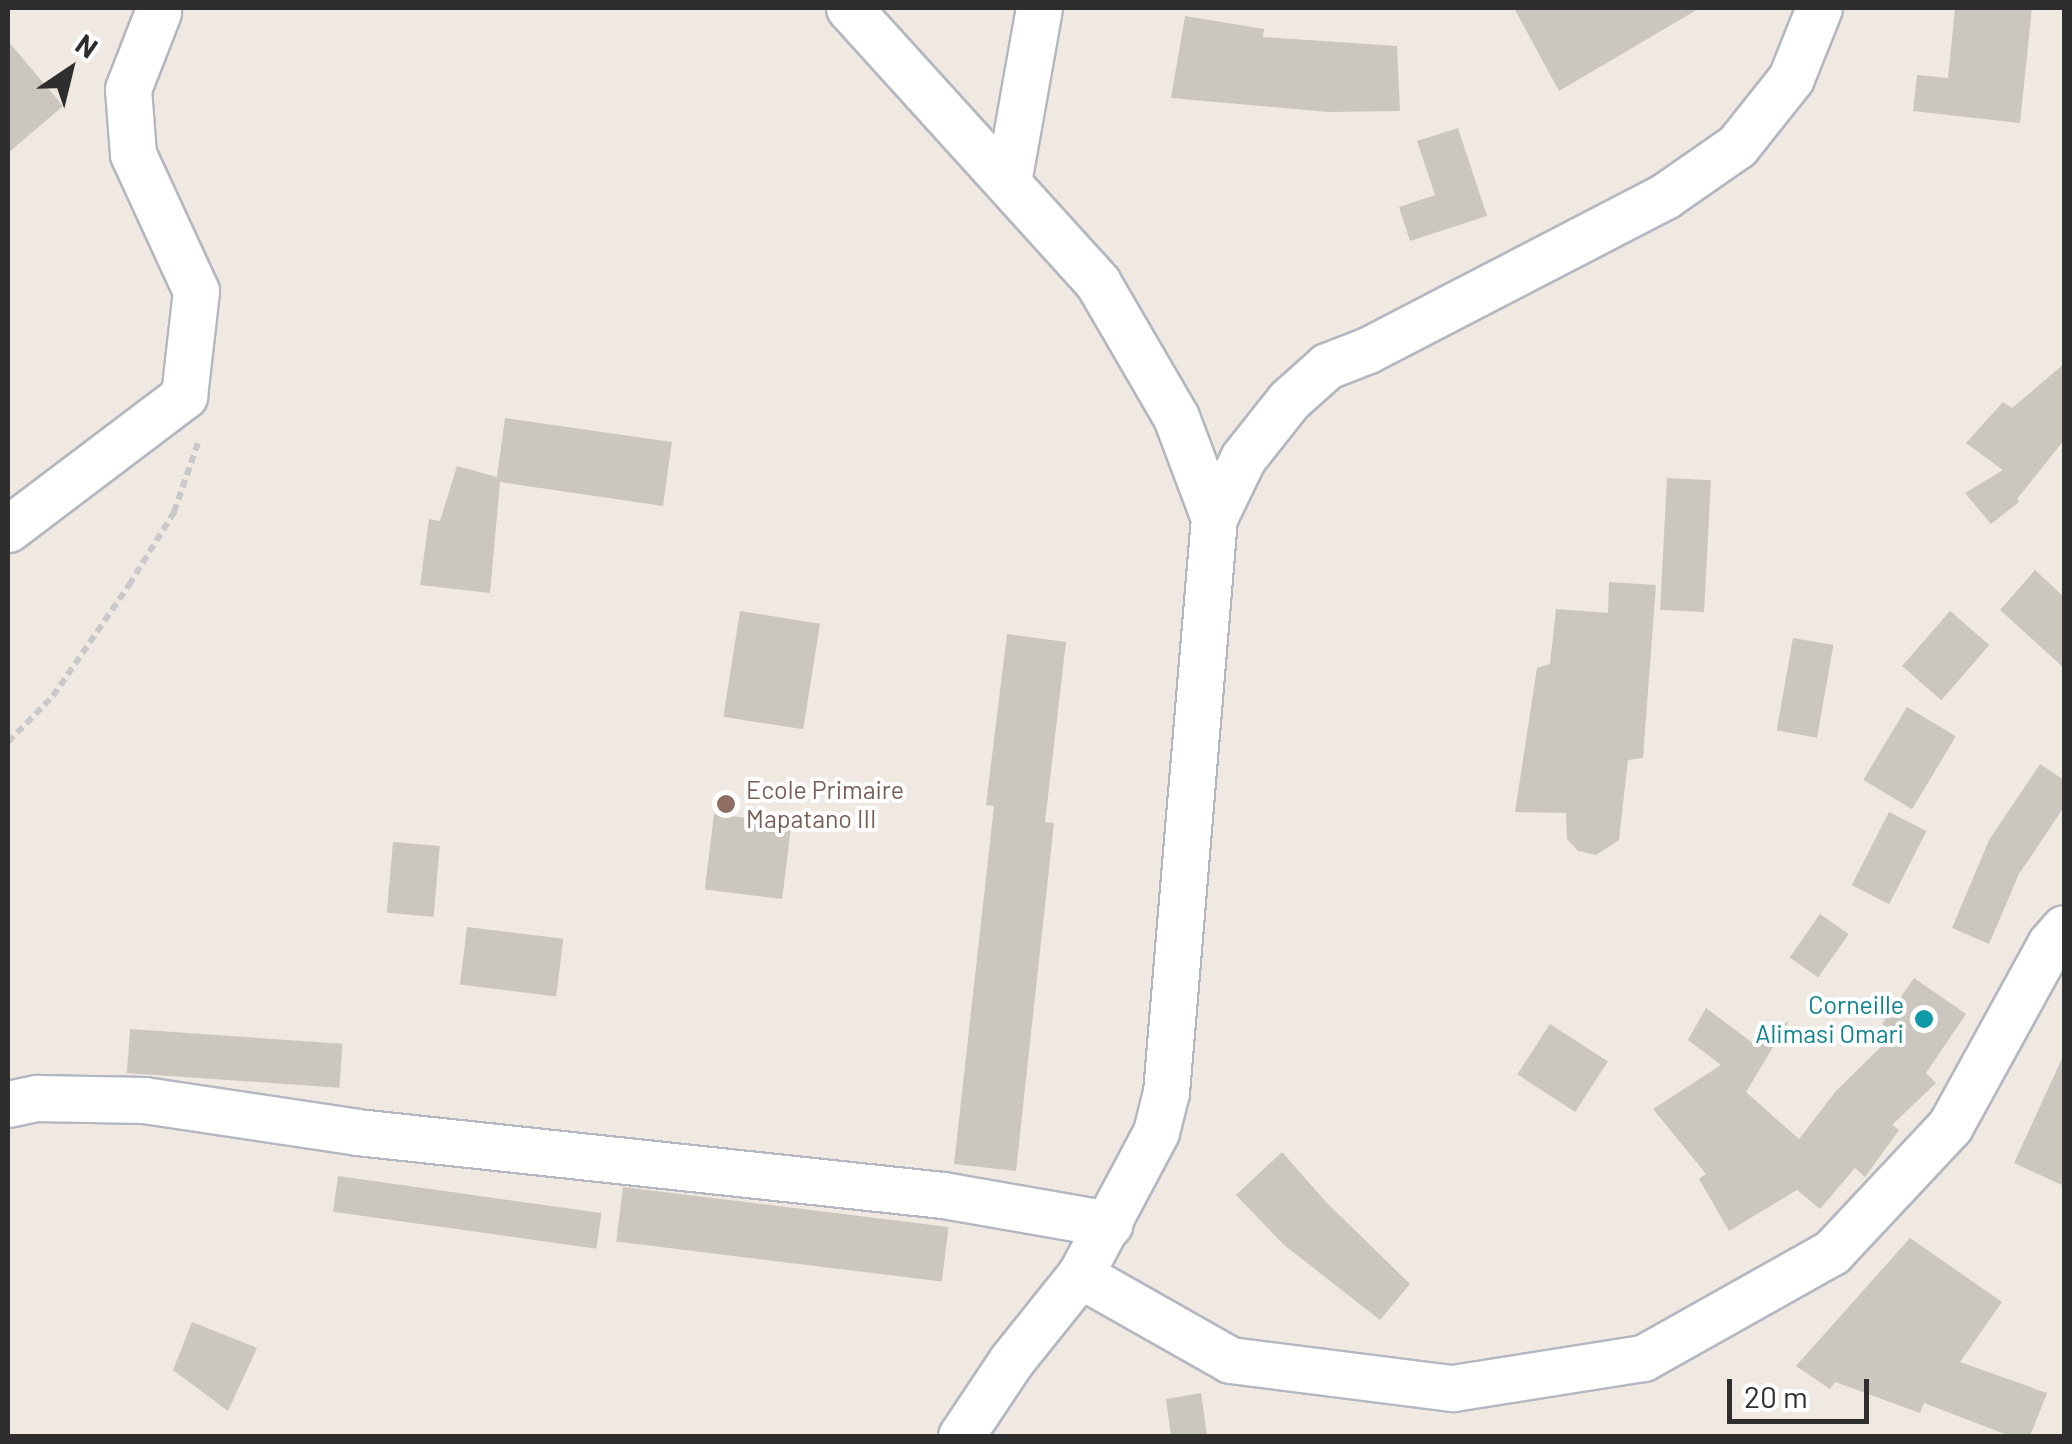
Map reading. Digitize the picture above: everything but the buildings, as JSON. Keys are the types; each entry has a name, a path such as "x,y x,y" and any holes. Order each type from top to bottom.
{"street":[{"path":"849,8 1098,283 1176,416 1214,518"},
{"path":"1008,182 1040,8"},
{"path":"961,1436 1011,1361 1080,1275 1156,1132 1166,1092 1214,518 1243,458 1290,400 1327,366 1368,350 1665,196 1736,146 1791,78 1819,8"},
{"path":"8,529 184,396 196,291 133,154 128,89 158,12"},
{"path":"1080,1275 1230,1360 1454,1388 1643,1358 1832,1252 1950,1126 2050,944 2064,928"},
{"path":"8,1104 37,1098 144,1100 357,1132 943,1195 1110,1224"}],"path":[{"path":"8,742 52,696 174,512 201,436 184,396"}],"place":[{"name":"Ecole Primaire Mapatano III","path":"726,804"},
{"name":"Corneille Alimasi Omari","path":"1924,1019"}]}
